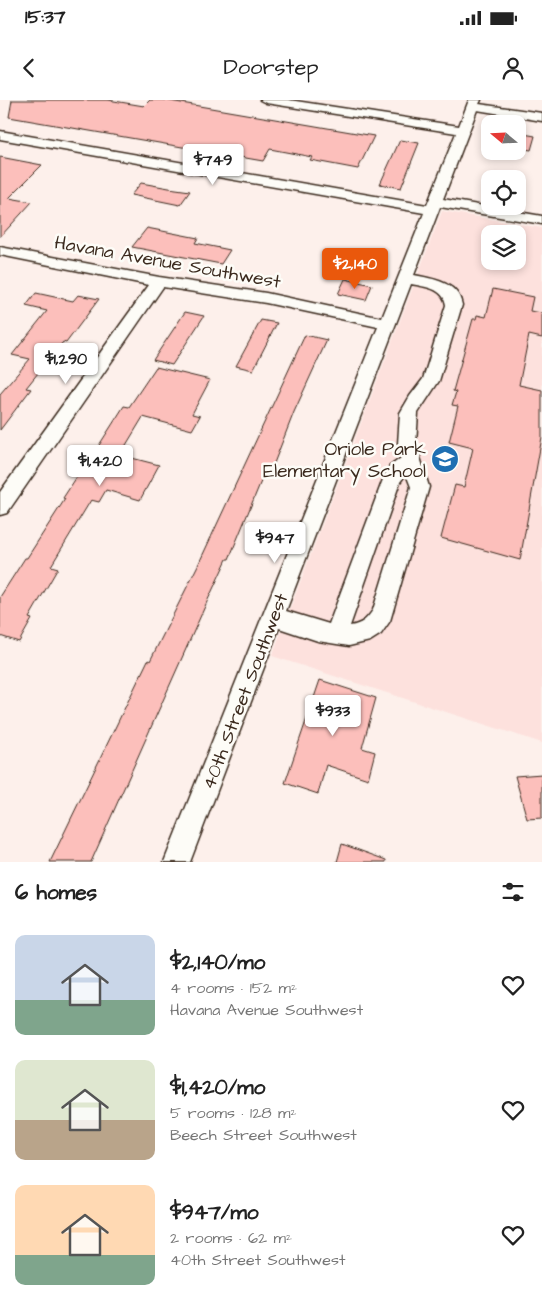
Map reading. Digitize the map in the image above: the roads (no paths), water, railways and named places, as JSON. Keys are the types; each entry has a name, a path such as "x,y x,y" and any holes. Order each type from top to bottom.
{"street":[{"path":"266,100 463,130"},
{"path":"474,103 542,116"},
{"name":"40th Street Southwest","path":"177,862 474,103"},
{"path":"0,135 433,206 542,220"},
{"name":"Havana Avenue Southwest","path":"0,251 159,282 266,298 388,324"},
{"path":"273,616 336,635 351,636 365,634 379,621 419,492 419,483 411,461 406,436 409,413 416,400 431,381 454,301 451,293 445,288 405,278"},
{"path":"0,507 159,282"},
{"path":"336,635 391,482 396,472 411,461"}],"place":[{"name":"Oriole Park Elementary School","path":"445,459"}]}
